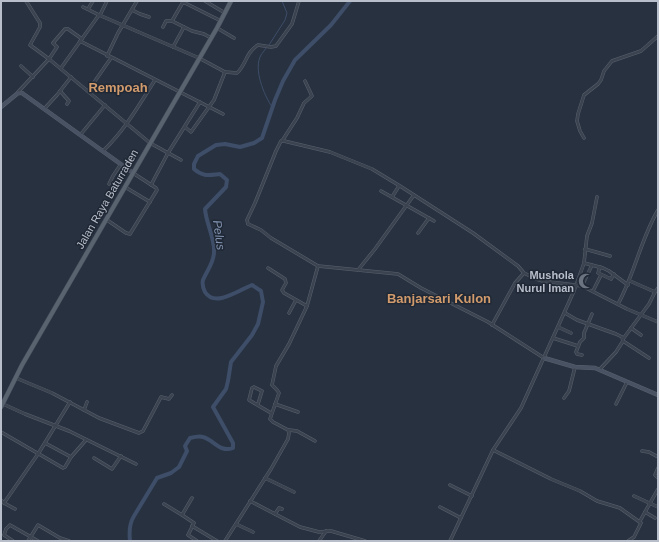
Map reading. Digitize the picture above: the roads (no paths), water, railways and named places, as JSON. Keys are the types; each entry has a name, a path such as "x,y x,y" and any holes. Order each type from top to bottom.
{"main road":[{"name":"Jalan Raya Baturraden","path":"2,405 22,365 180,93 231,1"}],"street":[{"path":"26,1 40,23 40,26 30,45 61,68 150,143 181,160"},
{"path":"88,9 93,1"},
{"path":"61,68 99,15 107,1"},
{"path":"107,56 123,25 138,1"},
{"path":"205,1 224,13"},
{"path":"83,7 199,58 225,72 238,72 252,48 258,45 274,48 276,46 292,24 299,1"},
{"path":"172,21 183,2 221,21"},
{"path":"132,10 149,17"},
{"path":"163,27 166,21 172,21 211,38"},
{"path":"173,47 184,27"},
{"path":"217,28 234,38"},
{"path":"1,107 18,93 49,59 56,47 53,44 65,29 68,29 81,40 107,56 223,114"},
{"path":"584,138 580,131 578,114 584,95 598,84 604,71 612,62 641,51 658,36"},
{"path":"88,91 112,58"},
{"path":"21,66 33,77"},
{"path":"185,127 191,132 210,107 225,72"},
{"path":"44,110 71,77"},
{"path":"103,151 127,124 155,80"},
{"path":"305,81 312,96 304,103 297,118 276,151 247,222 250,225 261,230 271,238 318,266 398,274 421,288 492,325 544,358 576,367 600,369 658,395"},
{"path":"60,91 69,101 67,104"},
{"path":"18,93 22,93 44,110 81,134 158,189 130,234 106,220"},
{"path":"151,185 168,153 200,102"},
{"path":"81,134 105,105"},
{"path":"282,141 330,152 372,170 400,186 473,233 518,266 524,273 543,281 582,286 640,315 658,322"},
{"path":"109,184 112,176 121,164"},
{"path":"392,197 400,186"},
{"path":"125,187 150,202"},
{"path":"381,191 405,206 434,221"},
{"path":"358,270 414,195"},
{"path":"450,541 493,450 520,408 576,286 584,263 585,249 597,197"},
{"path":"618,304 630,281 646,231 658,210"},
{"path":"418,233 429,218"},
{"path":"585,249 610,256"},
{"path":"584,263 600,267 614,274 628,285"},
{"path":"582,286 592,265"},
{"path":"315,440 297,431 289,430 270,419 278,393 272,384 276,366 289,344 307,306 318,266"},
{"path":"600,267 598,272 602,275 610,279 614,274"},
{"path":"268,268 285,279 286,283 283,288 283,292 307,306"},
{"path":"492,325 515,283 524,273"},
{"path":"594,291 602,275"},
{"path":"630,281 655,292"},
{"path":"600,369 616,352 631,328 649,304 658,288"},
{"path":"289,313 296,300"},
{"path":"564,313 588,324 616,334 649,358"},
{"path":"582,355 576,353 578,346 584,338 592,314"},
{"path":"558,327 571,333"},
{"path":"631,328 641,335"},
{"path":"553,338 578,346"},
{"path":"564,398 569,391 576,367"},
{"path":"16,378 70,402 99,418 139,433 142,432 161,397 169,399 172,395"},
{"path":"616,404 627,382"},
{"path":"258,404 262,391 254,387 252,388 249,399 271,413"},
{"path":"4,503 39,453 70,402"},
{"path":"84,410 87,402"},
{"path":"275,404 298,412"},
{"path":"2,405 56,426 136,464"},
{"path":"225,541 288,439 289,430"},
{"path":"1,432 63,468 86,440"},
{"path":"45,443 71,457"},
{"path":"493,450 551,479 580,491 596,501 620,508 640,521"},
{"path":"642,451 650,452 658,457"},
{"path":"94,458 112,469 121,456"},
{"path":"658,468 655,475 658,478"},
{"path":"265,478 294,492"},
{"path":"450,485 472,496"},
{"path":"628,541 634,537 641,523 640,521 658,489"},
{"path":"634,496 658,507"},
{"path":"182,515 192,498"},
{"path":"1,500 15,509"},
{"path":"250,502 300,527 319,532 331,531 364,541"},
{"path":"164,504 194,523 188,535 197,541"},
{"path":"440,507 461,518"},
{"path":"275,514 279,508 282,509"},
{"path":"645,512 655,518"},
{"path":"236,524 253,532"},
{"path":"13,541 4,535 6,529 10,525 38,541"},
{"path":"28,541 38,525 60,539 69,541"},
{"path":"192,526 217,541"},
{"path":"319,541 326,531"}],"waterway":[{"path":"269,45 285,20 287,13 282,1"},
{"name":"Pelus","path":"130,541 130,528 134,516 157,478 171,473 179,467 187,451 185,446 190,438 203,437 221,448 233,448 233,443 213,407 226,389 231,362 252,335 258,324 263,302 261,291 252,285 234,294 221,298 209,296 205,292 203,280 214,256 214,247 205,209 226,187 227,180 220,174 206,175 200,173 194,169 194,164 198,156 216,145 225,144 240,147 254,143 262,138 283,81 295,60 331,25 350,1"},
{"path":"267,47 261,55 258,67 260,82 272,107"}],"place":[{"name":"Mushola Nurul Iman","path":"586,281"}],"district":[{"name":"Rempoah","path":"118,87"},
{"name":"Banjarsari Kulon","path":"439,298"}]}
